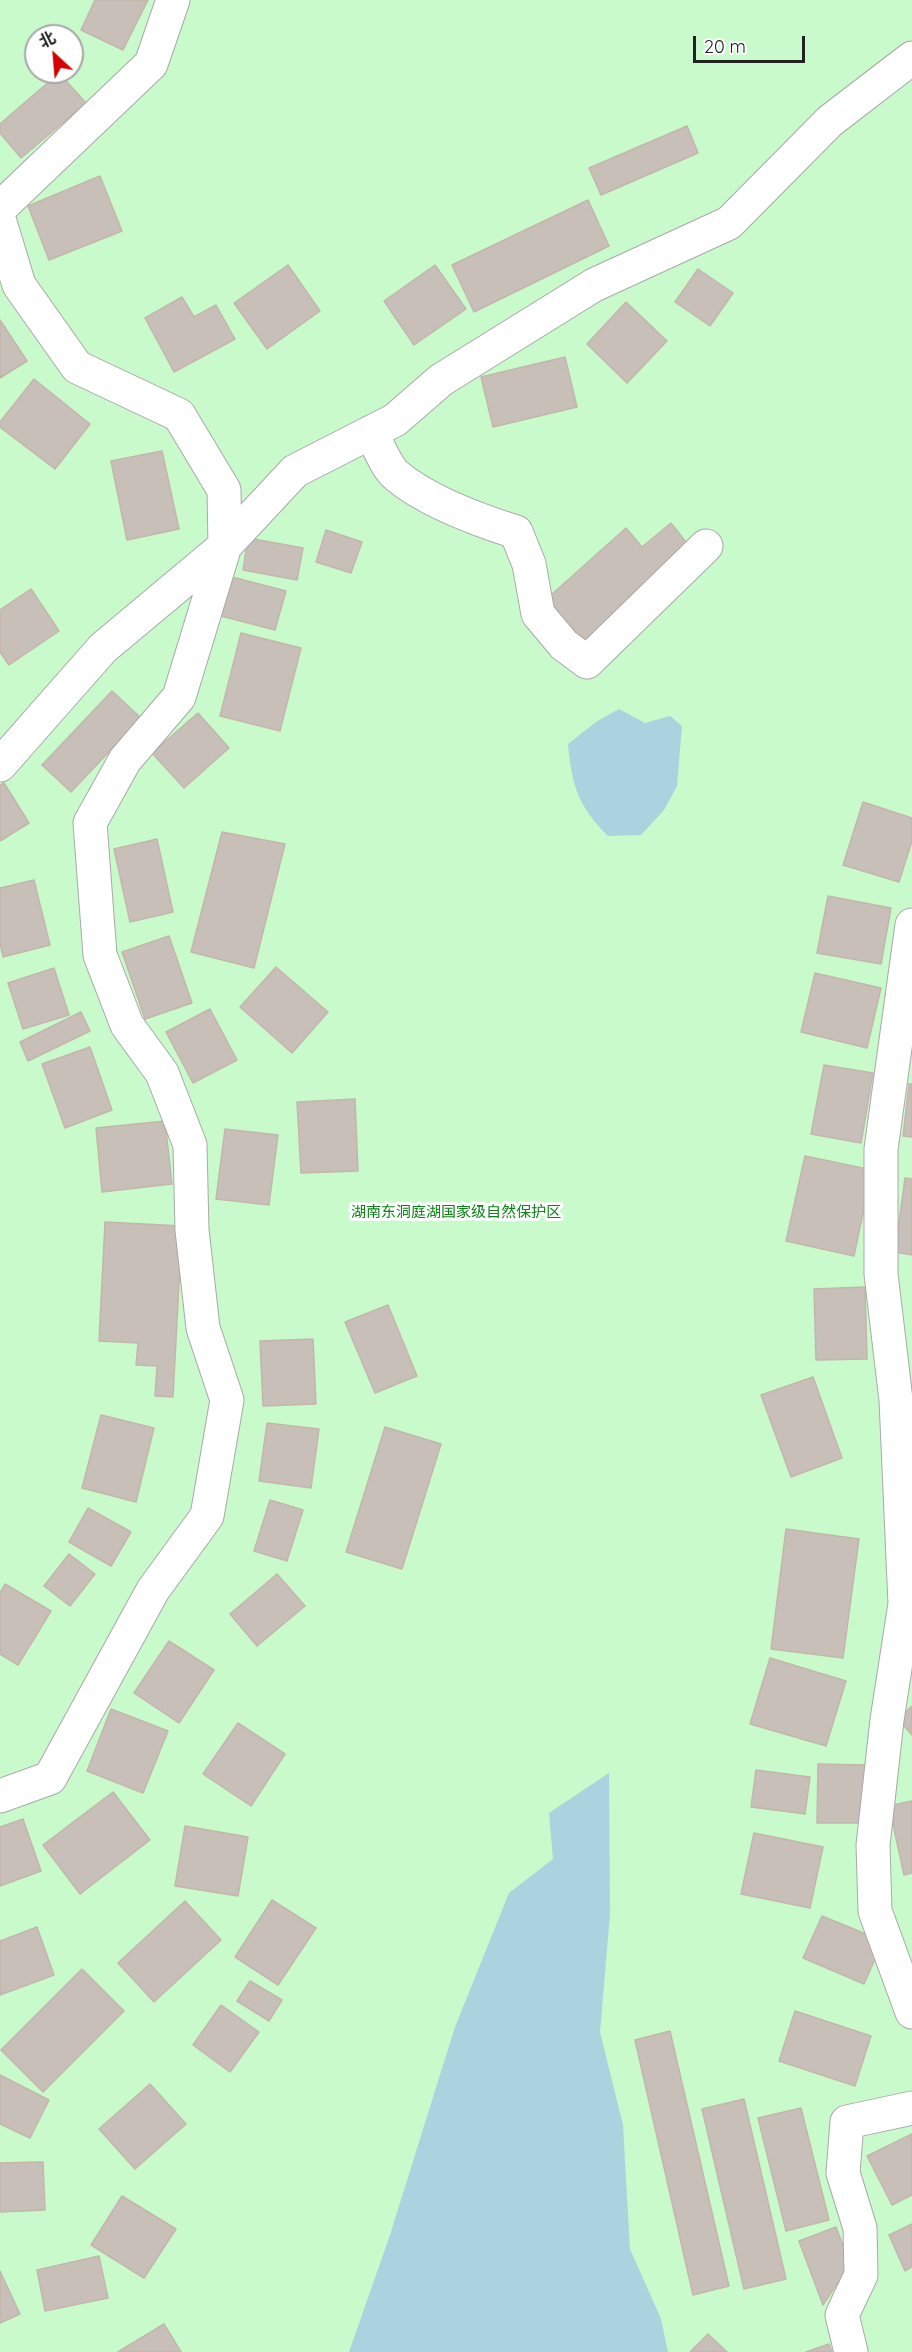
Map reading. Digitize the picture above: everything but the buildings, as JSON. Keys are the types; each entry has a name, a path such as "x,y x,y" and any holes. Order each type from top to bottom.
{"street":[{"path":"0,208 151,64 173,0"},
{"path":"0,765 103,648 225,546 295,471 394,420 441,380 594,285 729,223 830,121 912,58"},
{"path":"0,222 19,285 77,367 178,415 224,490 225,546 179,697 125,760 90,823 100,955 127,1025 162,1073 190,1145 192,1230 203,1328 227,1400 207,1516 153,1590 50,1778 0,1796"},
{"path":"371,432 396,476 468,516 516,532 530,564 538,614 564,645 587,662 706,546"},
{"path":"912,925 881,1149 881,1274 906,1486 905,1604 887,1720 873,1845 875,1911 912,2012"},
{"path":"851,2352 842,2315 861,2275 860,2228 843,2173 847,2122 912,2108"}],"green space":[{"name":"湖南东洞庭湖国家级自然保护区","path":"0,0 912,0 912,2352 0,2352"}],"water":[{"path":"619,709 645,723 670,716 682,726 677,786 664,810 641,835 608,836 583,805 572,772 568,744 596,722"},
{"path":"609,1773 610,1914 600,2032 623,2125 630,2249 661,2319 668,2352 349,2352 390,2235 455,2027 509,1893 553,1859 549,1813"}]}
